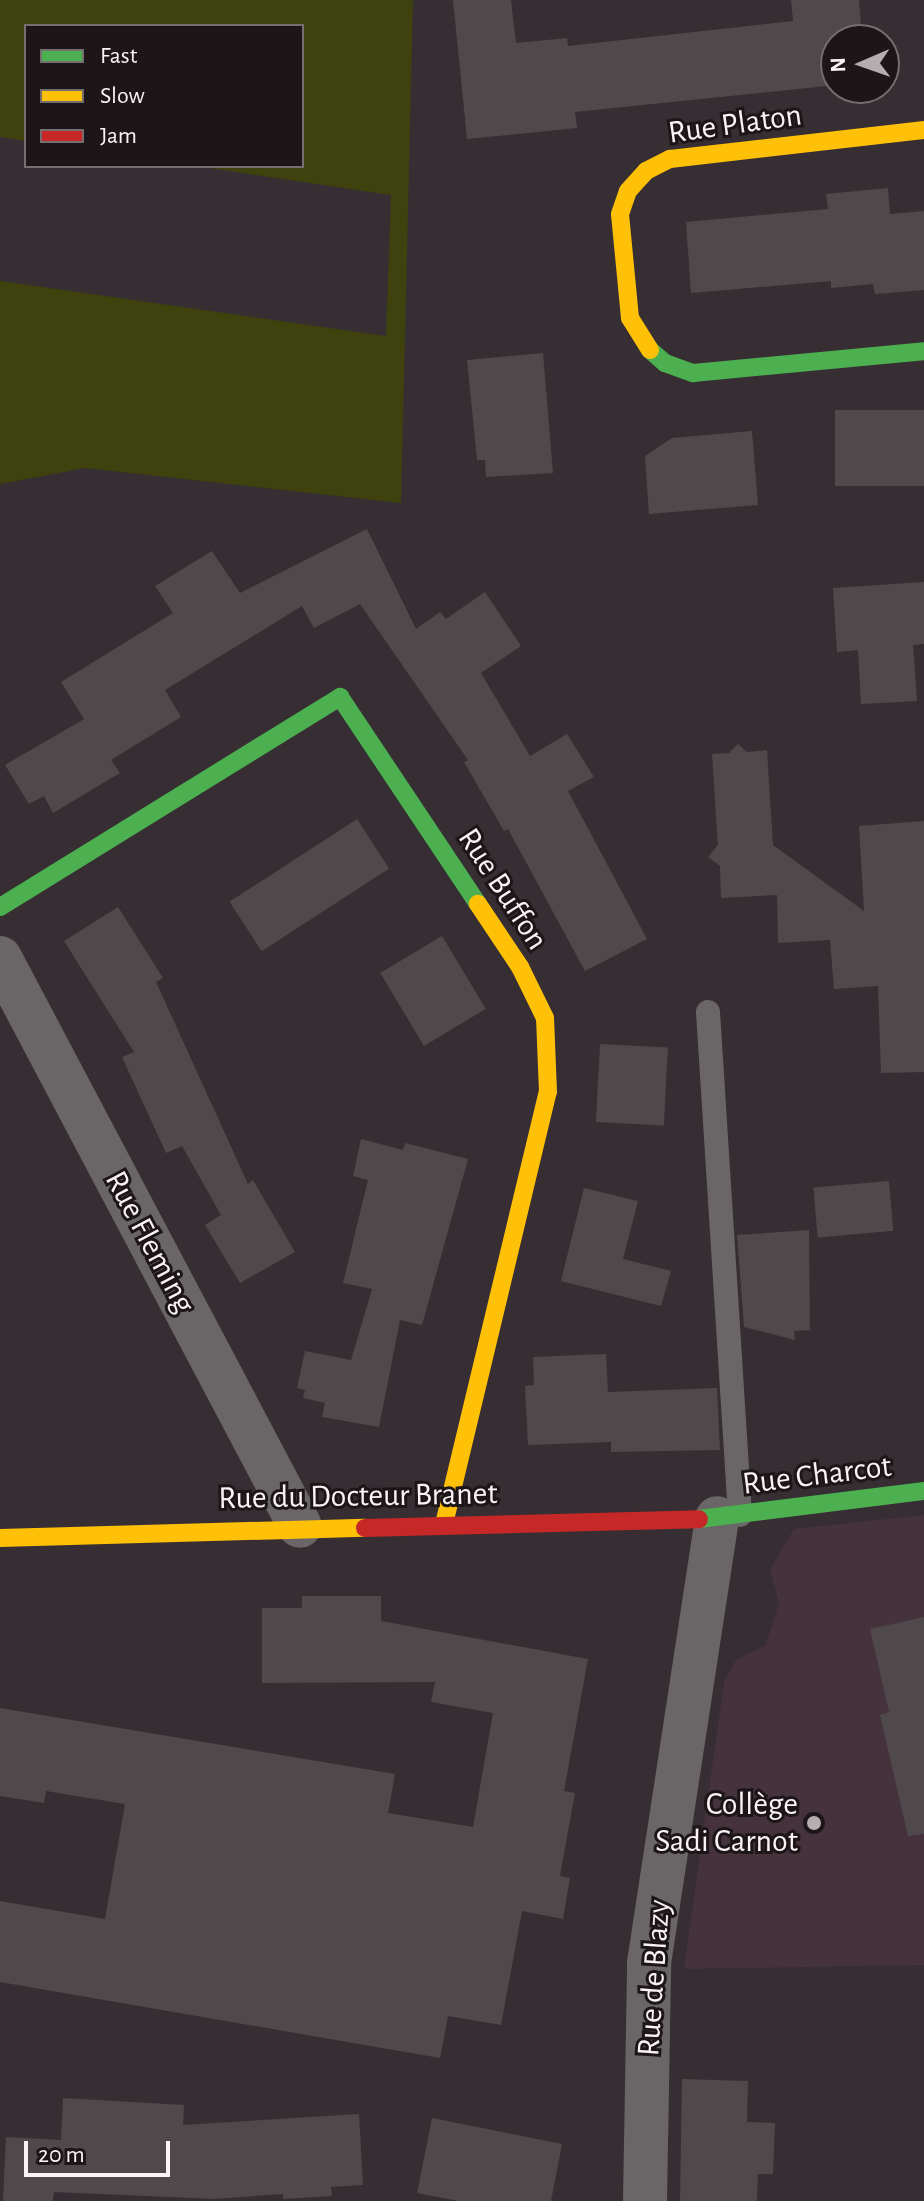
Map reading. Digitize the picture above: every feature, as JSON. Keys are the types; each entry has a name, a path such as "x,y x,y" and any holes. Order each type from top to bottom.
{"street":[{"name":"Rue Platon","path":"924,130 670,159 646,171 628,191 620,214 630,318 644,345 665,363 693,373 924,351"},
{"name":"Rue Buffon","path":"0,907 340,697 520,967 545,1018 548,1092 444,1524"},
{"name":"Rue Fleming","path":"0,958 300,1526"},
{"name":"Rue Charcot","path":"728,1517 924,1491"},
{"name":"Rue du Docteur Branet","path":"0,1538 300,1526 728,1517"},
{"name":"Rue de Blazy","path":"645,2201 649,1963 728,1517"}],"lane":[{"path":"708,1012 728,1517"}],"shaded area":[{"name":"Collège Sadi Carnot","path":"924,1515 924,1965 684,1969 724,1682 736,1660 766,1645 779,1603 770,1569 794,1529"}],"green space":[{"path":"0,0 413,0 401,503 85,468 0,484 0,281 386,336 391,195 209,168 304,168 304,24 24,24 24,141 0,137"}],"building":[{"path":"453,0 511,0 516,43 567,38 568,46 793,21 791,0 859,0 861,24 820,24 820,87 575,112 577,128 467,139"},
{"path":"888,188 890,214 924,211 924,290 875,294 873,284 831,288 831,281 691,293 686,222 828,209 826,194"},
{"path":"543,353 553,473 486,477 485,460 477,460 467,360"},
{"path":"835,410 924,410 924,486 835,486"},
{"path":"752,431 758,505 649,514 645,456 672,438"},
{"path":"367,529 416,629 440,612 446,619 485,592 521,646 481,673 530,756 567,734 594,777 568,791 647,939 585,971 508,829 504,831 464,762 468,760 360,604 314,628 302,606 165,690 181,717 111,760 120,773 53,813 44,796 29,804 5,765 84,719 61,682 173,613 155,586 212,551 240,593"},
{"path":"924,582 924,644 913,645 917,701 861,704 858,650 837,652 833,588"},
{"path":"738,744 747,752 767,750 773,845 864,911 859,826 924,821 924,1072 881,1073 878,986 834,989 830,940 778,943 777,895 721,898 720,866 708,857 718,845 712,754 729,753"},
{"path":"357,819 389,868 262,951 230,902"},
{"path":"118,907 163,978 156,982 248,1184 253,1180 295,1252 240,1283 205,1225 221,1215 182,1146 166,1153 122,1057 134,1052 64,941"},
{"path":"442,936 486,1009 424,1046 380,973"},
{"path":"600,1044 668,1048 664,1125 596,1122"},
{"path":"361,1139 403,1150 405,1143 468,1159 422,1325 400,1320 379,1427 322,1417 325,1403 303,1398 305,1390 297,1388 305,1351 351,1360 372,1289 343,1283 368,1180 353,1176"},
{"path":"889,1181 893,1231 818,1237 813,1188"},
{"path":"584,1188 638,1201 623,1259 671,1271 661,1306 561,1281"},
{"path":"809,1230 810,1330 794,1331 795,1340 744,1327 737,1235"},
{"path":"606,1354 608,1392 717,1388 720,1450 611,1452 611,1442 528,1445 525,1386 534,1385 533,1357"},
{"path":"302,1596 381,1596 381,1621 588,1659 564,1791 575,1793 560,1876 570,1878 563,1919 522,1911 501,2025 448,2016 440,2058 0,1982 0,1901 105,1919 125,1804 46,1791 44,1803 0,1796 0,1708 395,1774 388,1813 473,1827 493,1713 431,1702 435,1682 262,1683 262,1608 302,1608"},
{"path":"924,1617 924,1834 908,1836 880,1715 889,1712 870,1629"},
{"path":"682,2079 748,2081 747,2122 775,2123 773,2174 758,2174 757,2201 680,2201"},
{"path":"63,2098 184,2105 183,2125 359,2114 363,2185 331,2187 332,2196 283,2199 283,2194 214,2199 54,2192 53,2201 3,2201 6,2137 61,2140"},
{"path":"432,2118 562,2144 551,2201 458,2201 417,2193"}],"traffic: fast":[{"path":"650,350 665,363 693,373 924,351"},
{"path":"0,907 340,697 478,904"},
{"path":"699,1519 924,1491"}],"traffic: slow":[{"path":"650,350 630,318 620,214 628,191 646,171 670,159 924,130"},
{"path":"444,1524 548,1092 545,1018 520,967 478,904"},
{"path":"0,1538 365,1528"}],"traffic: jam":[{"path":"365,1528 699,1519"}],"place":[{"name":"Collège Sadi Carnot","path":"814,1823"}]}
